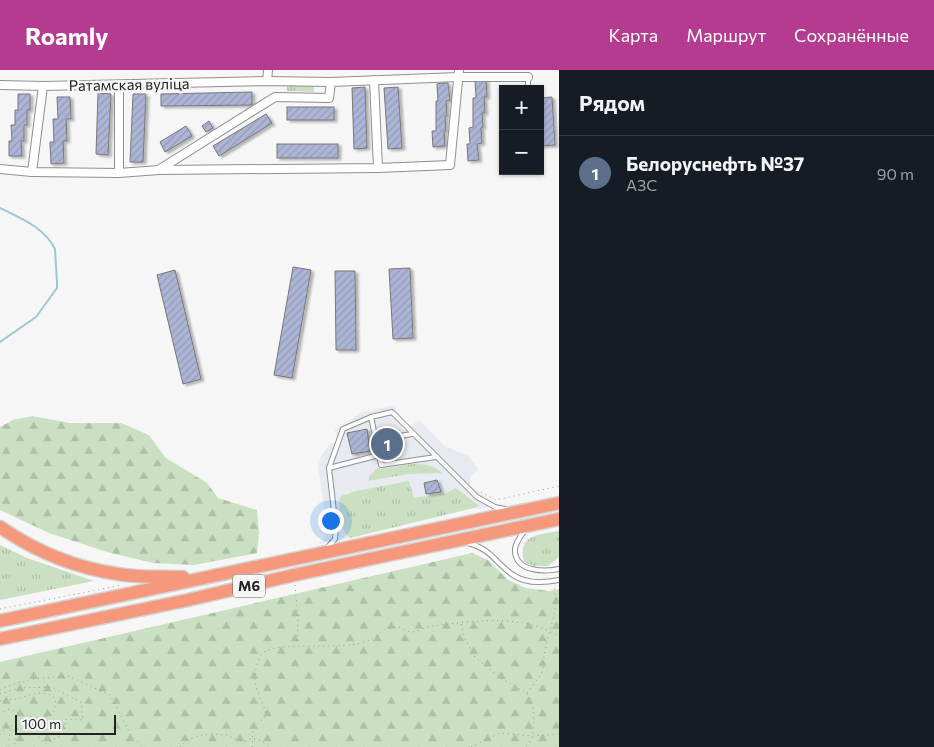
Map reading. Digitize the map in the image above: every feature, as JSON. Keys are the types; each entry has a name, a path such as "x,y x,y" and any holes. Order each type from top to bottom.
{"highway":[{"name":"М6","path":"0,621 559,503"},
{"name":"М6","path":"0,639 559,519"},
{"path":"0,527 26,544 43,552 100,571 119,575 208,577"}],"street":[{"path":"267,81 268,70"},
{"path":"0,169 32,172 119,173 158,170 378,168 450,165 458,73"},
{"name":"Ратамская вуліца","path":"0,85 119,85 267,81 331,82 458,73 528,77"},
{"path":"374,80 378,168"},
{"path":"158,170 275,97 329,98 331,82"},
{"path":"119,85 119,173"},
{"path":"32,172 43,86"}],"lane":[{"path":"528,77 528,85"},
{"path":"321,554 331,545 335,538 336,529 329,468 343,429 371,417 392,412 477,497 495,508 517,511"},
{"path":"371,417 381,465 436,456"},
{"path":"376,440 412,434"},
{"path":"329,468 379,455"},
{"path":"528,526 516,545 515,552 521,563 546,572 559,570"},
{"path":"458,541 486,550 513,575 524,580 538,582 559,580"}],"path":[{"path":"482,492 496,500 559,486"},
{"path":"294,575 298,618 297,646"},
{"path":"527,693 541,674 556,610 553,581"},
{"path":"0,609 123,585"},
{"path":"252,747 253,728 266,716 255,684 259,657 265,651 297,646 352,644 370,640 396,626 412,632 426,626 488,621 534,625 550,631 559,637"},
{"path":"461,624 465,639 475,657 499,677 527,693 534,708 534,723 533,736 526,747"},
{"path":"0,690 13,684 34,679 68,676 110,695 131,735 142,747"},
{"path":"0,694 19,688 52,687 81,702 83,720 66,719 63,734 45,744 35,733 28,716"},
{"path":"0,701 18,699 31,694 50,694 54,698 56,705 50,716 40,718 28,716 9,708 0,714"},
{"path":"14,747 18,724 28,716"},
{"path":"0,735 6,727 12,726 9,747"},
{"path":"180,747 188,739 208,734 227,735 237,740 245,741 252,738 270,747"},
{"path":"471,747 500,734 533,736 559,734"}],"shaded area":[{"path":"395,405 402,429 406,430 419,420 445,446 468,456 479,470 471,476 470,486 498,506 477,509 478,507 456,488 446,493 414,498 397,483 355,491 346,493 339,501 343,528 350,538 319,544 325,537 327,529 318,465 329,445 337,441 335,430 362,412"}],"green space":[{"path":"287,84 314,84 314,92 287,91"},
{"path":"32,416 70,423 121,423 149,435 166,458 207,483 218,498 257,510 259,532 257,553 194,565 153,563 107,552 49,533 0,510 0,427 13,420"},
{"path":"411,464 431,466 442,473 408,474 368,481 377,468 390,468"},
{"path":"409,481 414,498 446,493 456,488 478,505 478,507 350,538 347,535 340,519 339,506 341,496 355,491"},
{"path":"559,531 559,557 548,566 534,566 524,562 524,546 527,541 537,535"},
{"path":"0,545 27,558 94,581 0,600"},
{"path":"472,553 488,560 508,580 526,588 549,591 559,589 559,747 0,747 0,662"}],"building":[{"path":"486,80 487,97 484,97 485,113 482,113 482,143 477,144 479,160 468,161 467,144 470,144 469,128 473,127 473,98 476,98 475,81"},
{"path":"448,83 450,100 446,101 445,146 433,147 432,131 436,131 436,101 438,101 437,84"},
{"path":"365,87 367,148 354,149 352,88"},
{"path":"398,87 402,148 388,149 384,88"},
{"path":"252,92 252,105 161,106 161,94"},
{"path":"98,93 111,94 108,155 96,154"},
{"path":"18,94 30,94 30,110 27,110 27,125 24,125 24,141 21,141 22,156 9,156 9,141 12,141 11,125 15,125 15,110 18,110"},
{"path":"133,94 146,94 143,162 130,162"},
{"path":"57,97 70,97 71,119 66,119 67,141 63,141 64,163 51,164 50,142 54,142 53,119 58,119"},
{"path":"552,97 555,145 544,146 544,98"},
{"path":"287,107 334,107 334,120 287,120"},
{"path":"266,114 272,123 219,156 213,146"},
{"path":"209,121 213,128 206,132 202,126"},
{"path":"186,126 192,136 165,152 160,142"},
{"path":"277,144 338,144 338,158 277,158"},
{"path":"293,267 311,270 292,378 274,375"},
{"path":"410,268 413,338 393,339 389,269"},
{"path":"175,270 201,379 183,384 157,275"},
{"path":"335,271 355,271 356,350 336,350"},
{"path":"367,429 370,451 352,454 347,433"},
{"path":"437,480 441,492 426,494 424,483"}],"waterway":[{"path":"0,208 31,224 50,241 55,249 57,283 57,288 36,317 0,342"}],"place":[{"name":"Белоруснефть №37","path":"387,444"}]}
